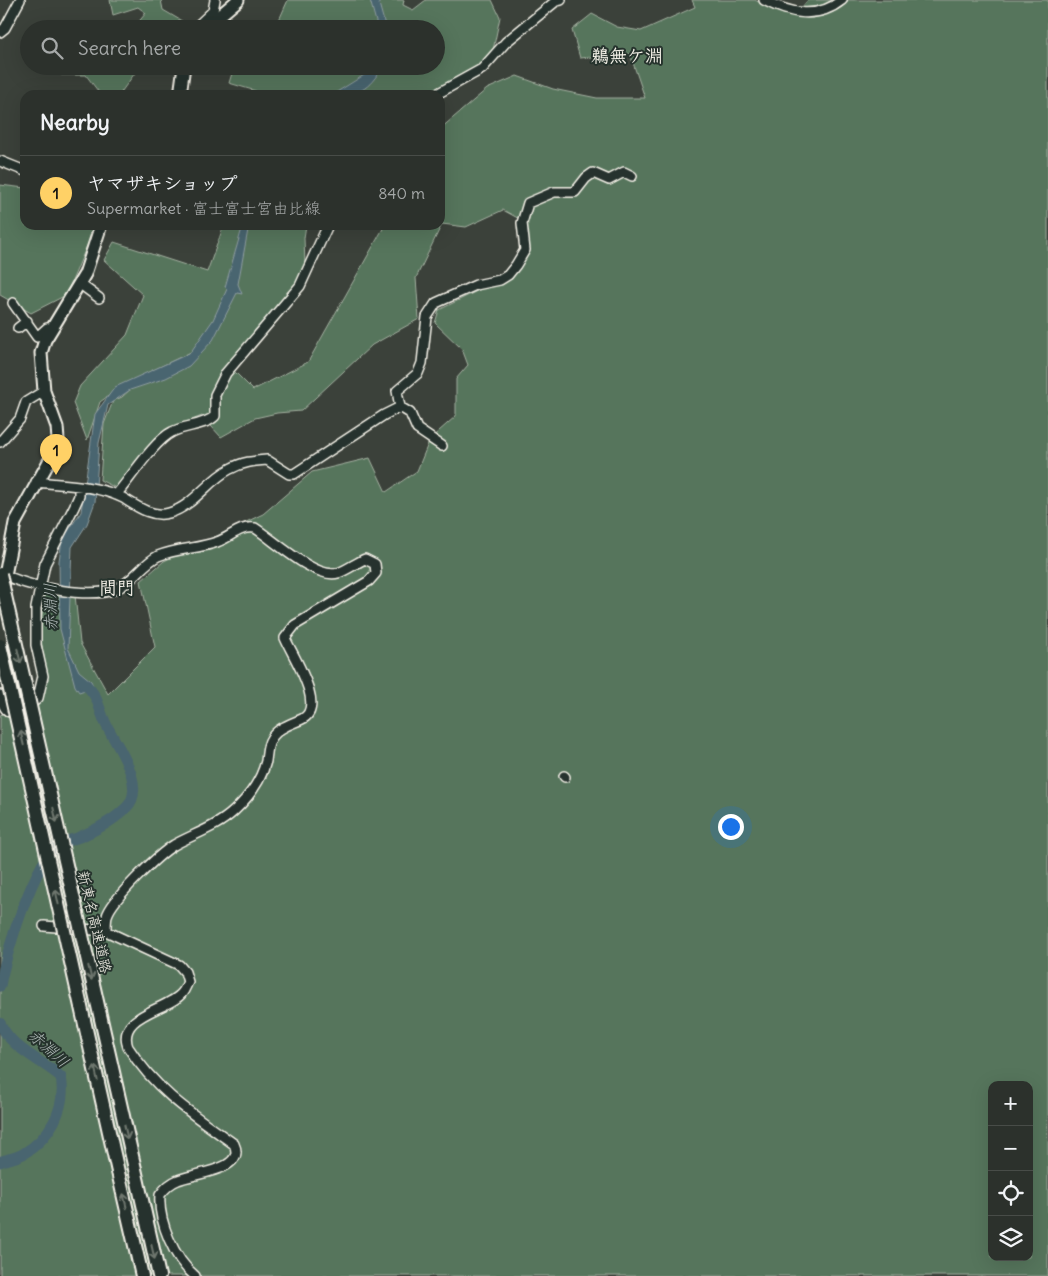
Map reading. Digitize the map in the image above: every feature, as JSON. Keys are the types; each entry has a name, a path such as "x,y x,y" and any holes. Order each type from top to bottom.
{"highway":[{"name":"新東名高速道路","path":"2,574 159,1276"},
{"name":"新東名高速道路","path":"0,645 142,1276"}],"main road":[{"path":"214,20 238,0"},
{"path":"181,90 183,75"},
{"path":"0,597 2,574 15,523 51,458 58,440 57,427 44,391 41,353 52,329 89,266 100,230"}],"street":[{"path":"0,32 5,28 20,0"},
{"path":"204,20 214,11 215,0"},
{"path":"444,90 482,69 506,42 557,0"},
{"path":"764,0 782,10 798,13 823,10 842,0"},
{"path":"0,161 20,169"},
{"path":"442,446 417,429 410,413 400,407 397,391 418,373 422,363 427,317 436,303 447,296 508,275 525,250 522,223 528,203 554,192 575,192 586,178 593,173 609,180 624,172 632,176"},
{"path":"116,496 150,453 170,433 190,425 211,420 215,416 215,395 226,373 300,286 326,230"},
{"path":"80,284 99,298"},
{"path":"13,303 37,337 47,328 52,329"},
{"path":"18,328 27,321"},
{"path":"0,442 20,419 26,402 44,391"},
{"path":"36,482 81,487 98,491 116,496 144,511 166,514 187,504 230,469 244,463 267,460 289,474 294,474 384,415 400,407"},
{"path":"0,695 4,709 10,714 21,714 38,698 43,676 36,645 36,608 40,588 45,564 74,507 81,487"},
{"path":"2,574 40,588 100,592 116,588 129,581 156,557 170,552 218,542 246,527 255,528 313,569 325,574 337,574 365,559 375,564 376,573 369,581 288,631 285,638 301,668 306,687 311,696 312,709 306,717 281,728 270,739 266,763 256,787 223,820 172,846 133,881 107,914 106,931"},
{"path":"44,926 106,931 178,965 185,972 188,982 182,993 138,1018 127,1034 125,1041 135,1059 156,1085 174,1102 234,1144 237,1149 236,1155 230,1163 220,1169 179,1179 167,1185 160,1195 161,1215 170,1239 186,1269 195,1276"}],"green space":[{"path":"110,0 161,0 163,10 180,20 140,20 146,13 138,7 113,15"},
{"path":"288,0 404,0 403,5 413,10 426,0 492,0 500,17 492,55 478,71 445,90 253,90 229,83 231,75 445,75 445,20 279,20"},
{"path":"692,0 755,0 768,7 802,7 808,0 1048,0 1048,1276 0,1276 0,715 39,702 48,682 40,633 45,592 75,595 80,643 108,694 155,647 141,581 164,561 263,514 312,472 370,458 386,492 417,471 430,439 456,416 456,379 468,365 462,349 435,323 439,310 515,272 527,254 525,222 503,210 466,227 445,224 445,125 487,89 517,76 553,89 597,98 645,98 630,54 580,58 572,30 592,14 617,27 641,31 695,7"},
{"path":"86,75 133,75 123,90 97,90"},
{"path":"0,185 20,187 20,230 94,230 66,295 31,313 0,295"},
{"path":"222,230 305,230 305,265 297,285 250,340 234,371 253,390 308,362 382,230 439,230 416,278 419,319 372,345 301,411 277,413 255,418 221,437 202,416 166,430 116,488 100,480 104,424 113,401 195,350 126,383 100,402 87,440 73,403 80,386 127,335 143,295 104,260 114,242 207,272"}],"water":[{"path":"370,0 378,0 384,20 376,20"},
{"path":"364,75 377,75 362,90 340,90"},
{"path":"242,230 248,230 238,284 242,294 237,293 213,340 189,366 166,378 130,390 108,405 99,443 95,502 87,524 72,547 68,648 79,671 91,681 97,694 88,689 79,692 75,686 60,629 59,561 62,540 81,512 95,414 115,387 190,353 213,320 227,289 225,287"}],"waterway":[{"name":"赤淵川","path":"0,986 14,932 22,910 40,869 49,854 59,844 97,829 121,813 132,799 134,788 128,765 105,722 95,697 84,683"},
{"name":"赤淵川","path":"0,1023 5,1032 19,1047 61,1077 62,1089 59,1111 41,1140 23,1154 0,1162"}],"place":[{"name":"ヤマザキショップ","path":"56,475"}],"district":[{"name":"鵜無ケ淵","path":"627,55"},
{"name":"間門","path":"117,587"}]}
